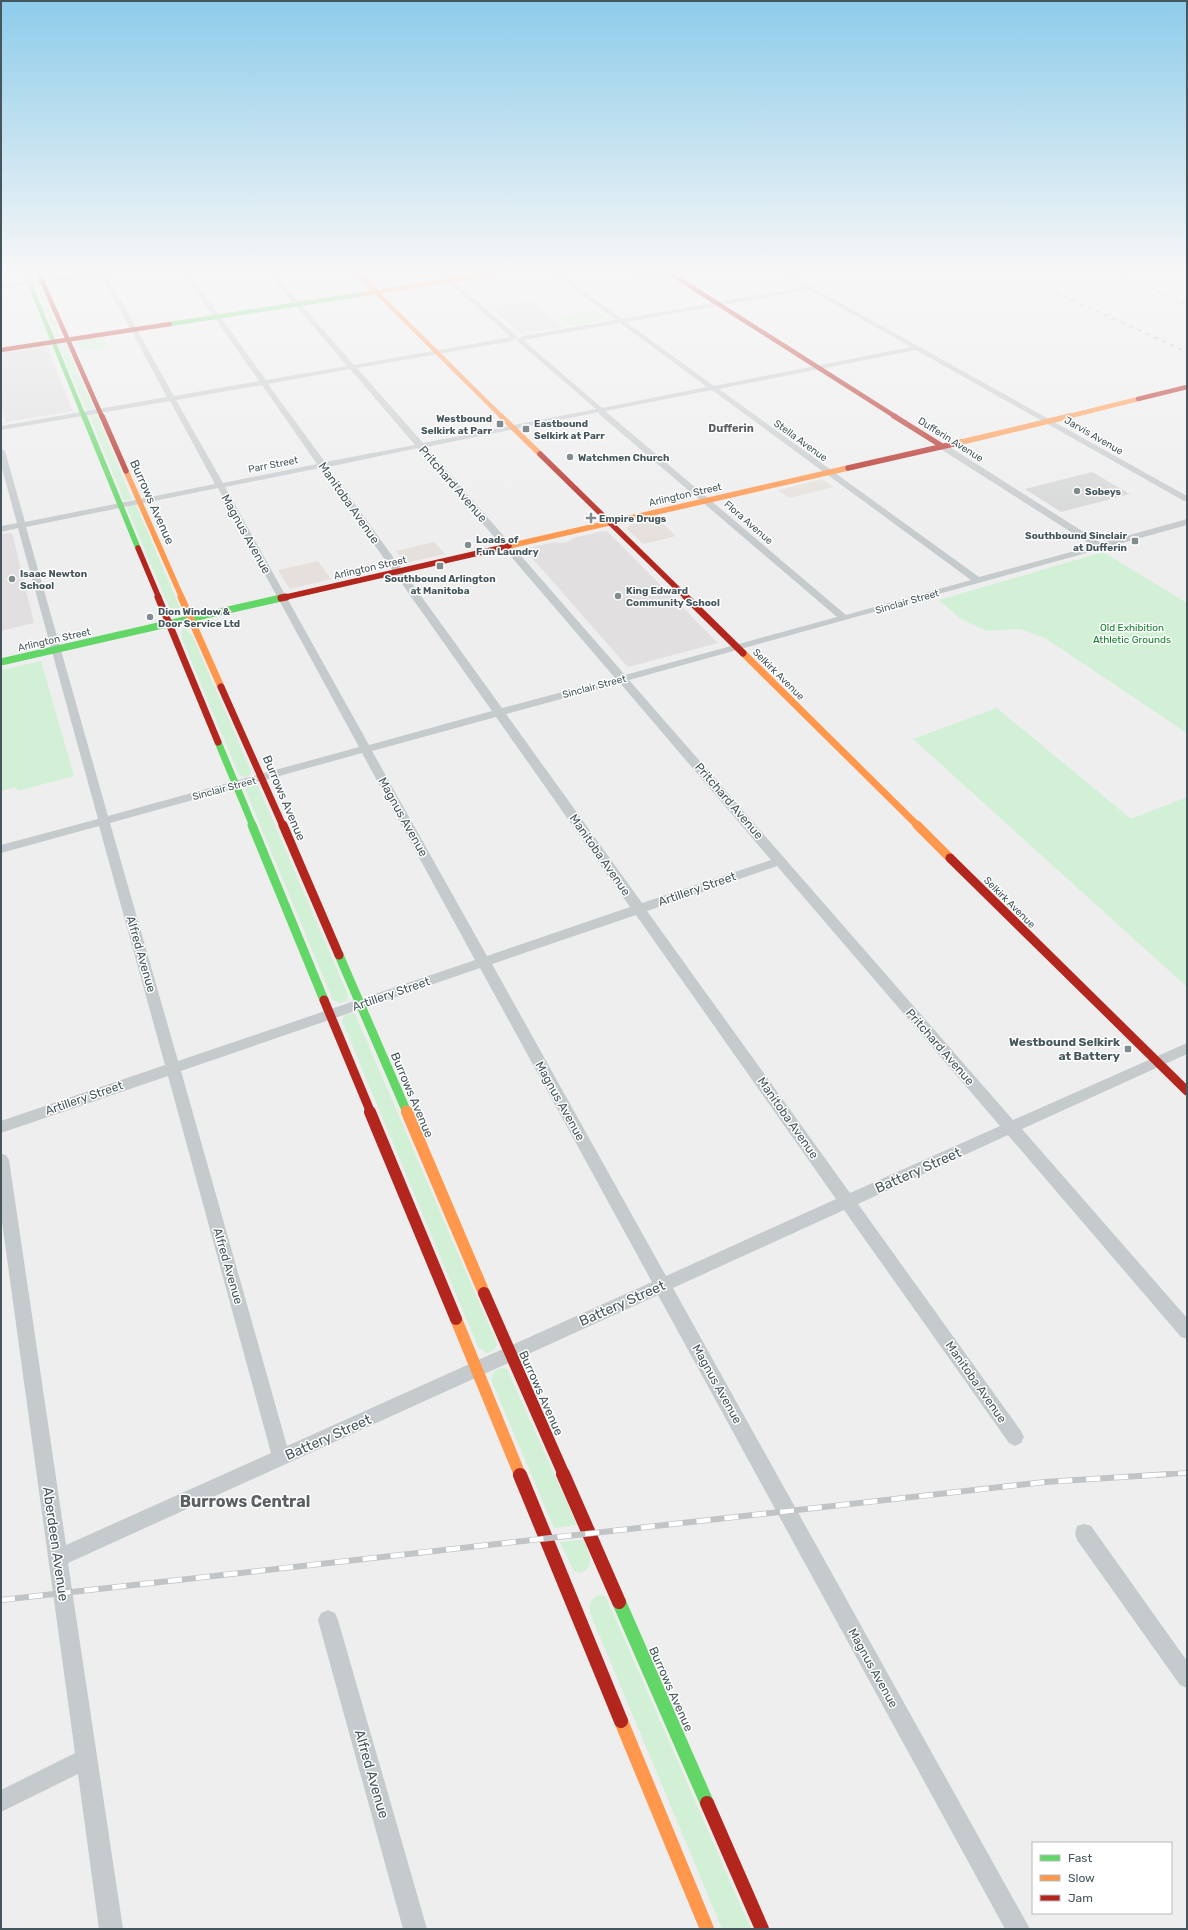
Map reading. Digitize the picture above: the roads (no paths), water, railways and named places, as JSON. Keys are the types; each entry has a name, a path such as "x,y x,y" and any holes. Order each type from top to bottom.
{"street":[{"path":"61,362 331,1014 475,1370 569,1590 706,1929"},
{"name":"Burrows Avenue","path":"79,362 190,619 262,778 510,1354 762,1929"},
{"name":"Magnus Avenue","path":"150,362 366,749 1018,1929"},
{"name":"Manitoba Avenue","path":"250,362 1015,1437"},
{"name":"Pritchard Avenue","path":"347,362 623,678 1010,1128 1187,1331"},
{"path":"1,428 384,362"},
{"name":"Selkirk Avenue","path":"448,362 1187,1092"},
{"name":"Flora Avenue","path":"544,362 844,618"},
{"name":"Stella Avenue","path":"676,362 978,581"},
{"name":"Dufferin Avenue","path":"810,362 1101,546"},
{"name":"Parr Street","path":"1,529 844,362"},
{"name":"Jarvis Avenue","path":"942,362 1187,499"},
{"name":"Arlington Street","path":"1,662 962,442 1187,387"},
{"name":"Alfred Avenue","path":"1,451 281,1458"},
{"name":"Sinclair Street","path":"1,849 844,618 1187,522"},
{"name":"Artillery Street","path":"1,1127 780,861"},
{"name":"Battery Street","path":"58,1558 1187,1048"},
{"name":"Aberdeen Avenue","path":"1,1160 111,1929"},
{"path":"1084,1533 1187,1678"},
{"name":"Alfred Avenue","path":"328,1620 415,1929"},
{"path":"1,1801 87,1758"}],"railway":[{"path":"1161,1475 1187,1473"},
{"path":"1161,1475 1170,1474"},
{"path":"1154,1475 1161,1475"},
{"path":"1,1600 1045,1482 1161,1475"}],"place":[{"name":"Westbound Selkirk at Parr","path":"500,424"},
{"name":"Eastbound Selkirk at Parr","path":"526,429"},
{"name":"Watchmen Church","path":"570,457"},
{"name":"Sobeys","path":"1077,491"},
{"name":"Empire Drugs","path":"591,518"},
{"name":"Southbound Sinclair at Dufferin","path":"1135,541"},
{"name":"Loads of Fun Laundry","path":"468,545"},
{"name":"Southbound Arlington at Manitoba","path":"440,566"},
{"name":"Isaac Newton School","path":"12,579"},
{"name":"King Edward Community School","path":"618,596"},
{"name":"Dion Window & Door Service Ltd","path":"150,617"},
{"name":"Westbound Selkirk at Battery","path":"1128,1049"}],"district":[{"name":"Dufferin","path":"731,428"},
{"name":"Burrows Central","path":"245,1501"}],"park label":[{"name":"Old Exhibition Athletic Grounds","path":"1132,632"}]}
